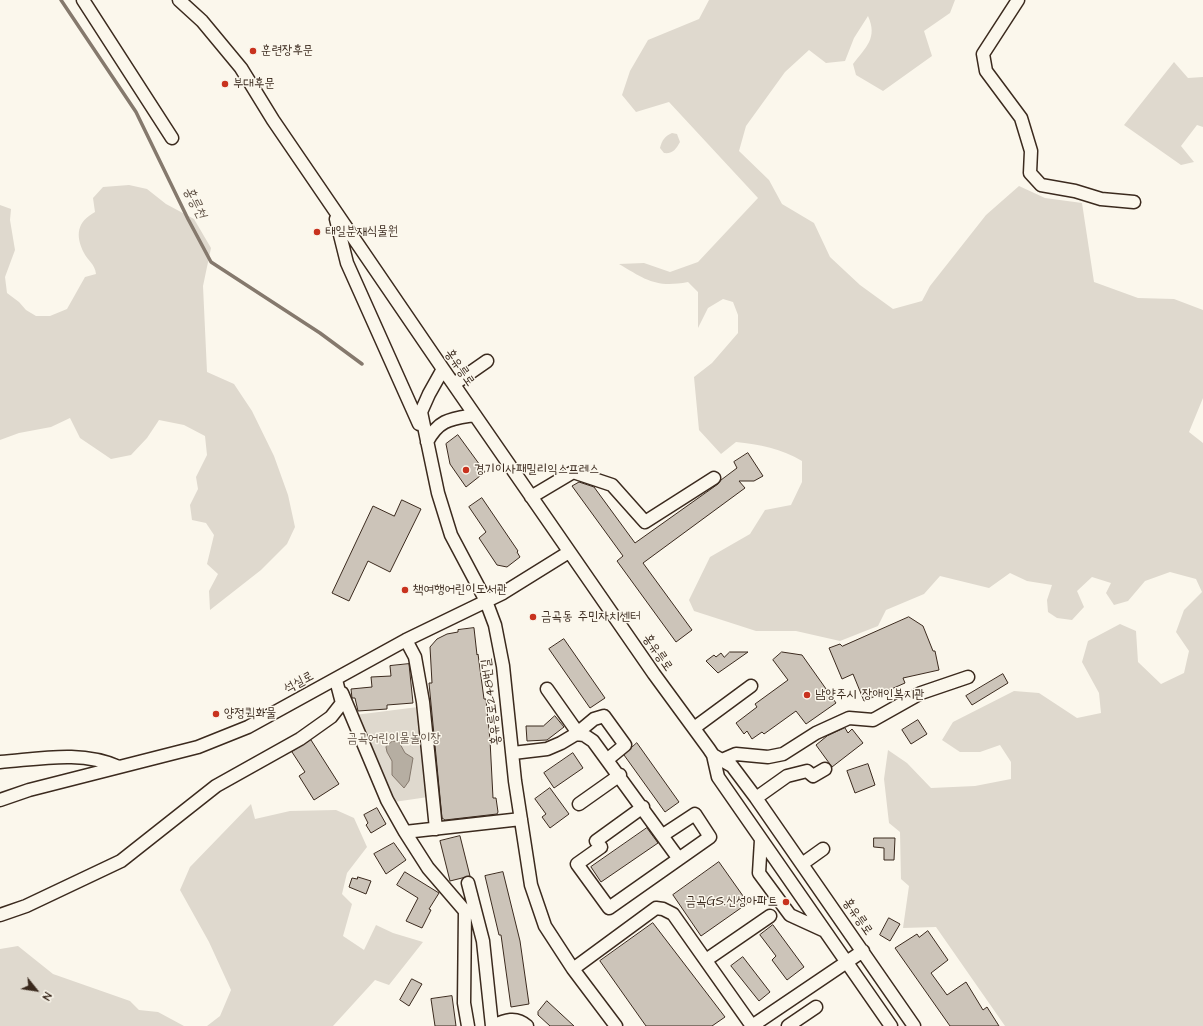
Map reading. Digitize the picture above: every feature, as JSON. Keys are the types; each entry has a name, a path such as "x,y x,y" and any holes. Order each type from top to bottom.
{"street":[{"path":"83,0 172,138"},
{"name":"홍유릉로","path":"179,0 202,21 241,68 273,120 569,552 694,728 717,758 732,766 756,798 914,1026"},
{"path":"1018,0 983,54 986,72 1021,118 1031,151 1030,173 1041,185 1075,190 1101,199 1134,202"},
{"path":"334,210 347,262 427,442"},
{"path":"454,384 487,361"},
{"name":"홍유릉로248번길","path":"443,369 421,412 438,493 451,535 486,601 495,625 503,666 521,819 531,885 545,926 573,969 616,1026"},
{"path":"427,442 434,429 447,420 475,415"},
{"path":"531,497 573,472 612,485 645,522 714,478"},
{"name":"석실로","path":"0,800 29,790 119,768 205,744 248,727 336,680 406,640 503,593 569,552"},
{"path":"406,640 414,657 423,702 436,828"},
{"path":"717,758 736,754 768,757 783,754 816,733 849,718 873,720 921,693 968,677"},
{"path":"336,680 387,800 428,868 465,911 464,1003 468,1026"},
{"path":"0,915 26,906 121,861 216,786 300,739 331,718 342,703 336,680"},
{"path":"694,728 751,686"},
{"path":"547,689 577,733 593,740 608,759 679,859"},
{"path":"513,753 547,749 561,743 577,733 594,718 604,716 625,745 608,759"},
{"path":"0,762 65,756 108,762 119,768"},
{"name":"홍유릉로","path":"717,758 718,777 890,1026"},
{"path":"756,798 787,776 807,771 813,776 825,768"},
{"path":"579,804 620,775"},
{"path":"643,807 596,841 601,847 578,864 609,908 710,837 695,814 663,835"},
{"path":"405,832 521,819"},
{"path":"761,840 759,873 790,915 826,932"},
{"path":"802,864 824,849"},
{"path":"468,882 483,941 493,1026 511,1019 520,1020 527,1026"},
{"path":"573,969 656,908 664,909 673,914 752,1026 863,951"},
{"path":"706,960 770,916"},
{"path":"788,1026 816,1006"}],"green space":[{"path":"709,0 955,0 950,13 924,31 932,56 883,91 856,75 853,64 866,47 871,36 872,30 868,16 854,38 845,61 826,63 809,50 785,72 746,126 739,151 769,180 782,204 814,223 830,257 860,285 893,309 922,301 930,286 986,215 1019,186 1045,198 1082,203 1094,282 1138,298 1174,299 1203,310 1203,398 1189,432 1203,443 1203,1026 1005,1026 936,927 903,928 909,886 901,879 900,832 889,823 884,779 888,750 907,763 931,788 975,786 1011,779 1011,762 1000,745 980,752 960,752 942,740 953,722 1014,691 1039,693 1077,718 1101,713 1099,693 1082,662 1088,641 1120,624 1136,631 1138,662 1161,684 1184,673 1189,651 1176,632 1184,610 1202,592 1196,579 1170,572 1145,581 1128,601 1114,605 1106,593 1111,583 1092,577 1077,591 1084,607 1072,620 1057,618 1048,612 1047,600 1052,585 1027,581 1010,573 989,588 940,576 924,594 886,610 878,626 840,641 796,631 756,631 694,611 689,600 710,557 750,534 765,510 791,505 802,482 802,461 786,453 770,448 736,442 721,454 699,430 694,377 712,363 738,333 738,315 733,302 723,299 708,308 698,328 698,292 688,282 677,284 659,283 644,278 619,264 644,263 670,272 698,262 758,198 669,102 636,112 622,95 630,71 648,40 699,19"},
{"path":"1174,62 1188,78 1203,77 1203,127 1197,125 1181,146 1194,162 1181,165 1124,125"},
{"path":"672,133 677,134 680,142 670,153 664,153 660,148 662,143 666,137"},
{"path":"129,185 147,189 166,204 194,219 211,248 203,286 207,372 234,384 252,411 274,456 288,495 295,527 287,544 261,570 210,610 209,591 218,574 207,564 214,535 206,523 192,520 190,505 198,489 196,477 207,455 205,436 184,425 159,420 147,438 131,455 111,459 80,438 70,418 51,427 19,433 0,440 0,205 11,209 10,220 15,250 5,277 7,293 19,302 26,310 36,316 50,316 67,309 85,277 96,274 93,265 84,253 79,240 79,230 81,225 84,220 95,212 93,198 103,187"},
{"name":"금곡어린이물놀이장","path":"418,707 428,797 394,802 355,715"},
{"path":"251,804 255,819 290,811 336,810 354,818 367,847 347,873 342,894 352,904 343,936 364,950 376,925 393,933 423,942 389,985 375,980 333,1026 207,1026 220,1016 231,990 209,942 180,890 190,867"},
{"path":"18,946 53,974 130,1001 139,1010 158,1012 184,1026 0,1026 0,949"}],"shaded area":[{"path":"393,741 399,742 405,753 413,758 409,781 404,788 392,775 392,761 386,747"}],"building":[{"path":"458,435 485,472 466,487 450,464 446,444"},
{"path":"748,453 763,476 754,481 739,481 745,488 643,563 692,630 676,642 617,561 623,556 572,486 579,482 594,487 635,543 718,484 737,468 734,462"},
{"path":"482,498 518,551 517,552 520,557 507,567 497,565 479,538 486,532 469,507"},
{"path":"402,500 421,509 390,572 368,561 349,601 332,593 373,506 394,516"},
{"path":"909,617 923,626 933,651 935,651 939,670 903,678 905,683 864,701 853,674 842,679 829,648 840,644 842,646"},
{"path":"474,628 484,699 486,699 493,798 496,798 498,812 497,814 445,820 442,818 429,683 432,683 430,647 437,639 447,634 458,632 458,630"},
{"path":"564,639 605,698 590,708 549,649"},
{"path":"730,652 748,652 718,673 706,661 714,655 716,657 721,653 724,657"},
{"name":"남양주시 장애인복지관","path":"782,652 802,655 836,703 806,724 796,711 764,734 762,732 752,739 747,731 744,734 736,723 757,707 755,704 788,680 773,660"},
{"path":"409,664 413,703 387,705 387,709 358,711 355,698 352,698 351,689 372,687 371,677 391,676 390,666"},
{"path":"1003,674 1008,683 972,705 966,696"},
{"path":"555,716 564,727 547,740 527,741 526,726 543,726"},
{"path":"918,720 927,734 911,744 902,730"},
{"path":"845,728 848,733 852,729 863,743 832,767 816,745 827,736"},
{"path":"311,740 339,784 314,800 299,776 305,772 292,752"},
{"path":"637,743 679,802 665,812 624,755"},
{"path":"573,753 583,768 554,788 544,773"},
{"path":"868,764 875,785 855,793 847,771"},
{"path":"550,788 569,814 550,828 542,817 546,814 535,799"},
{"path":"377,808 386,824 371,833 366,825 368,823 364,815"},
{"path":"647,828 658,843 601,882 591,867"},
{"path":"460,836 470,876 450,881 440,841"},
{"path":"874,838 895,838 894,860 884,860 884,848 874,847"},
{"path":"394,843 406,860 386,874 374,854"},
{"path":"719,862 748,903 701,936 673,895"},
{"path":"405,872 439,893 429,909 431,910 422,928 406,921 418,898 397,885"},
{"path":"503,872 520,941 529,1004 511,1007 501,935 499,935 485,876"},
{"path":"358,877 371,881 366,894 349,887 352,878 357,879"},
{"path":"889,918 900,924 890,941 880,935"},
{"path":"653,923 725,1017 712,1026 646,1026 600,961"},
{"path":"773,925 804,967 787,980 772,960 776,956 760,935"},
{"path":"928,931 948,960 931,973 947,995 966,982 983,1010 987,1007 999,1026 950,1026 895,948 917,934 919,937"},
{"path":"743,957 770,992 759,1001 731,966"},
{"path":"412,979 422,984 409,1006 400,1000"},
{"path":"452,996 456,1026 435,1026 431,999"},
{"path":"547,1001 574,1026 550,1026 538,1015 538,1012"}],"waterway":[{"name":"홍릉천","path":"61,0 136,112 188,219 211,262 320,333 362,364"}],"place":[{"name":"훈련장후문","path":"253,51"},
{"name":"부대후문","path":"225,84"},
{"name":"태일분재식물원","path":"317,232"},
{"name":"경기이사패밀리익스프레스","path":"466,470"},
{"name":"책여행어린이도서관","path":"405,590"},
{"name":"금곡동 주민자치센터","path":"533,617"},
{"name":"남양주시 장애인복지관","path":"807,695"},
{"name":"양정퀵화물","path":"216,714"},
{"name":"금곡GS.신성아파트","path":"786,902"}]}
